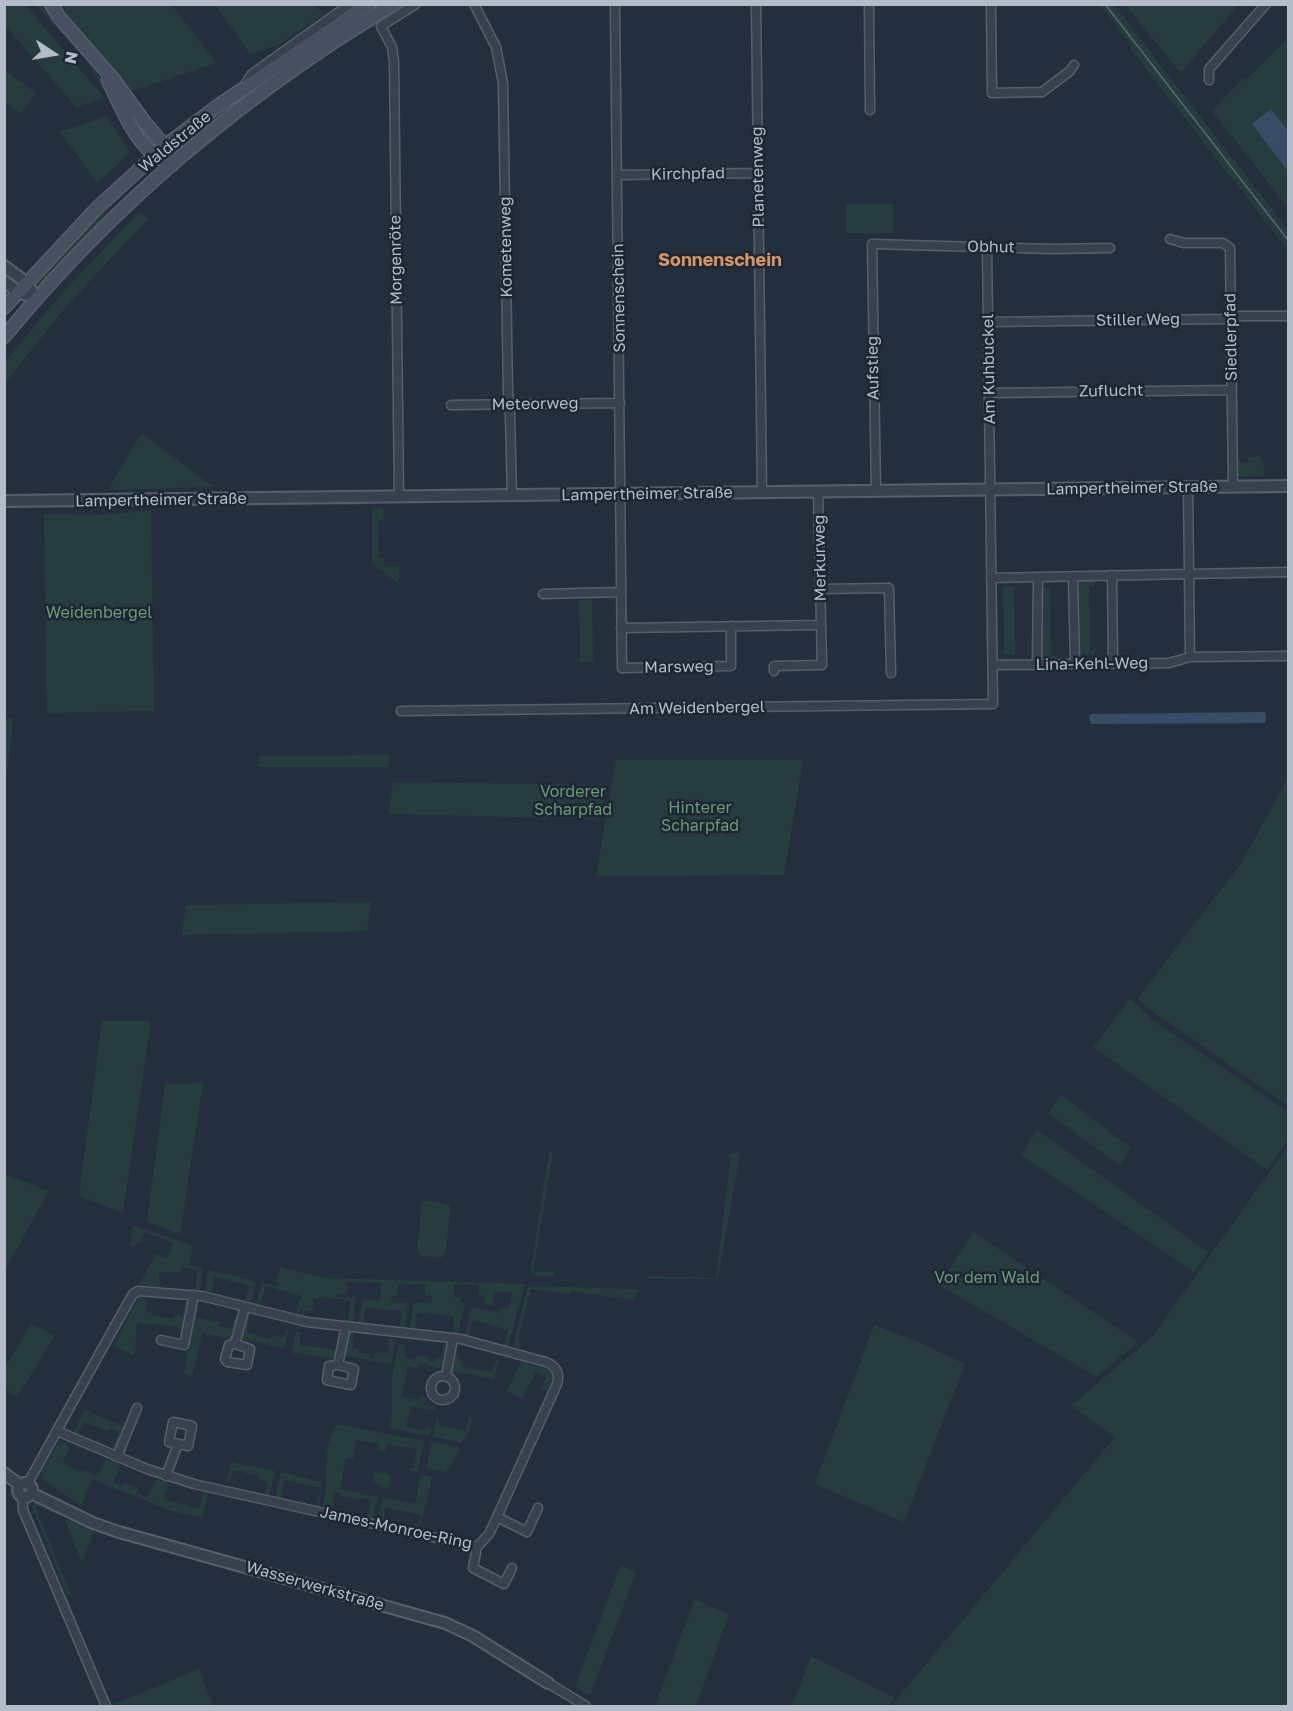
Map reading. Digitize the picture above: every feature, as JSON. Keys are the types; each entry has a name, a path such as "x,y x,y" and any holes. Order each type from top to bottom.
{"main road":[{"path":"45,4 114,80 142,120 165,146 172,165"},
{"path":"51,4 59,17"},
{"name":"Waldstraße","path":"4,308 97,208 165,146 241,90 369,4"},
{"name":"Waldstraße","path":"4,337 36,298 115,216 172,165 289,72 394,4"},
{"path":"102,68 131,126 154,156 172,165"}],"street":[{"name":"Waldstraße","path":"241,90 251,75 350,4"},
{"name":"Morgenröte","path":"399,497 393,61 392,47 381,26 416,4"},
{"name":"Kometenweg","path":"474,4 496,47 503,82 512,496"},
{"name":"Sonnenschein","path":"615,4 622,668"},
{"name":"Planetenweg","path":"756,4 762,493"},
{"path":"869,4 870,110"},
{"path":"991,4 992,93 1042,92 1070,71 1074,65"},
{"path":"1209,80 1209,69 1266,4"},
{"name":"Kirchpfad","path":"617,175 758,173"},
{"name":"Siedlerpfad","path":"1170,239 1184,243 1223,243 1230,248 1233,487"},
{"name":"Obhut","path":"872,244 987,248 1110,248"},
{"name":"Aufstieg","path":"872,244 876,491"},
{"name":"Am Kuhbuckel","path":"987,248 991,490"},
{"path":"4,266 22,287 36,298"},
{"path":"4,281 22,287"},
{"name":"Stiller Weg","path":"988,322 1288,316"},
{"name":"Zuflucht","path":"990,393 1232,390"},
{"name":"Meteorweg","path":"451,405 620,403"},
{"name":"Lampertheimer Straße","path":"4,501 1288,486"},
{"path":"1188,487 1190,657"},
{"path":"991,490 993,665"},
{"name":"Merkurweg","path":"774,671 774,666 822,665 818,492"},
{"path":"991,578 1288,572"},
{"path":"1112,575 1113,664"},
{"path":"1037,665 1038,576"},
{"path":"1073,577 1075,664"},
{"path":"820,590 889,588 891,673"},
{"path":"543,594 620,592"},
{"name":"Merkurweg","path":"731,626 821,625"},
{"path":"621,627 731,626"},
{"name":"Marsweg","path":"622,668 731,666 731,626"},
{"name":"Lina-Kehl-Weg","path":"993,665 1169,663 1190,657 1288,656"},
{"name":"Am Weidenbergel","path":"400,711 993,704 993,665"},
{"name":"James-Monroe-Ring","path":"25,1489 57,1431 133,1294 142,1291 194,1295 307,1322 453,1338 546,1362 553,1365 558,1374 557,1384 497,1517 489,1534 477,1547 212,1489 166,1476 57,1431"},
{"path":"161,1340 184,1345 194,1295"},
{"path":"236,1344 245,1307"},
{"path":"338,1365 346,1326"},
{"path":"446,1377 453,1338"},
{"path":"117,1457 137,1408"},
{"path":"166,1476 178,1444"},
{"name":"Wasserwerkstraße","path":"4,1473 25,1489 93,1523 119,1532 444,1623 473,1636 586,1707"},
{"path":"25,1489 24,1510 106,1707"},
{"path":"497,1517 527,1532 538,1508"},
{"path":"477,1547 473,1568 479,1572 504,1584 512,1568"}],"green space":[{"path":"4,5 26,5 104,98 76,107 5,25"},
{"path":"36,5 40,5 51,16 80,49 112,99 87,62"},
{"path":"56,5 172,5 216,63 135,90 127,90"},
{"path":"216,5 316,5 323,15 279,45 250,54"},
{"path":"377,5 387,5 180,150 173,145 330,33"},
{"path":"401,5 409,5 334,51 260,104 197,154 194,152 257,101 333,48"},
{"path":"1100,5 1114,5 1288,230 1288,250 1130,48 1132,46"},
{"path":"1125,5 1238,5 1181,73"},
{"path":"1288,38 1288,208 1212,111 1243,78 1246,80"},
{"path":"5,70 36,93 21,114 5,102"},
{"path":"107,116 130,153 97,183 60,132"},
{"path":"156,161 112,204 90,234 49,278 39,284 35,283 112,199"},
{"path":"846,204 893,204 893,233 846,233"},
{"path":"140,211 148,219 70,302 5,383 5,362 62,293"},
{"path":"142,433 214,487 110,490 111,483"},
{"path":"1259,456 1263,459 1265,476 1237,476 1236,459 1240,459 1241,463 1248,463 1248,457"},
{"path":"360,502 359,505 5,508 4,506"},
{"path":"383,507 384,520 378,521 379,558 384,558 384,566 399,566 399,584 372,563 372,508"},
{"name":"Weidenbergel","path":"151,510 154,711 47,713 44,514 100,515"},
{"path":"1079,581 1094,581 1094,586 1089,586 1090,650 1095,650 1095,654 1080,654"},
{"path":"1003,587 1014,587 1015,654 1004,654"},
{"path":"1040,588 1050,588 1051,656 1056,656 1056,660 1041,660"},
{"path":"592,599 593,662 580,662 579,600"},
{"path":"11,718 13,722 5,789 5,719"},
{"path":"390,755 388,767 259,767 259,756"},
{"name":"Hinterer Scharpfad","path":"616,760 803,760 784,875 596,876"},
{"path":"1288,778 1288,1106 1155,1013 1138,998 1242,862"},
{"name":"Vorderer Scharpfad","path":"393,782 606,785 600,819 389,814"},
{"path":"371,902 367,931 182,935 186,905"},
{"path":"1130,999 1154,1021 1288,1112 1288,1140 1267,1170 1093,1047"},
{"path":"102,1021 151,1021 123,1213 79,1196"},
{"path":"203,1083 180,1234 147,1222 165,1084"},
{"path":"1061,1095 1131,1148 1119,1165 1048,1113"},
{"path":"1037,1130 1208,1252 1194,1272 1021,1155"},
{"path":"1288,1146 1288,1706 891,1706 1115,1437 1071,1406 1152,1337"},
{"path":"549,1152 553,1152 533,1272 531,1269"},
{"path":"731,1153 740,1153 718,1279 648,1279 649,1276 716,1278"},
{"path":"4,1175 49,1191 5,1270"},
{"path":"426,1200 449,1205 446,1252 441,1258 422,1256 417,1250 422,1203"},
{"path":"133,1225 193,1246 189,1265 203,1269 200,1290 195,1290 197,1270 182,1267 181,1272 159,1272 160,1287 139,1285 156,1254 167,1258 173,1243 145,1232 140,1243 136,1243 134,1248 130,1245"},
{"name":"Vor dem Wald","path":"973,1232 1138,1342 1097,1377 939,1285"},
{"path":"280,1267 327,1278 525,1284 508,1346 504,1345 508,1330 473,1320 468,1336 465,1335 471,1307 499,1313 500,1308 509,1309 512,1293 495,1291 493,1305 484,1303 485,1296 479,1295 479,1285 454,1285 454,1297 461,1297 461,1303 465,1304 458,1334 453,1333 454,1316 417,1313 415,1329 410,1328 413,1303 432,1302 432,1296 425,1295 425,1284 398,1284 397,1296 391,1296 390,1302 408,1302 405,1328 400,1327 402,1311 365,1308 364,1323 359,1322 362,1299 380,1300 381,1283 347,1282 346,1293 337,1293 337,1297 356,1297 353,1322 348,1321 350,1301 319,1297 319,1299 314,1299 312,1311 306,1310 302,1315 303,1305 296,1314 301,1296 266,1286 260,1305 256,1304 261,1284 277,1286"},
{"path":"208,1270 252,1280 256,1283 251,1302 244,1301 250,1286 214,1277 212,1292 205,1291"},
{"path":"533,1272 555,1272 553,1276 537,1275"},
{"path":"528,1286 639,1289 633,1300 571,1291 569,1294 531,1289 519,1336 520,1349 513,1347"},
{"path":"139,1297 147,1298 146,1312 152,1313 153,1316 174,1318 174,1315 183,1316 185,1302 189,1302 184,1330 173,1326 137,1323 135,1356 113,1346"},
{"path":"196,1306 198,1307 196,1317 219,1322 219,1326 231,1329 235,1315 240,1317 234,1340 202,1333 192,1377 184,1374"},
{"path":"245,1318 249,1319 247,1332 270,1339 272,1335 283,1338 286,1329 289,1329 284,1348 240,1339"},
{"path":"31,1324 55,1336 17,1397 5,1389 5,1367"},
{"path":"874,1325 914,1340 965,1364 904,1522 815,1484"},
{"path":"296,1332 301,1332 299,1345 336,1350 338,1338 341,1338 336,1359 292,1353"},
{"path":"348,1333 354,1334 352,1348 359,1349 359,1353 370,1354 370,1358 378,1352 389,1353 389,1338 396,1339 391,1364 343,1356"},
{"path":"444,1343 449,1344 444,1369 419,1364 417,1368 408,1366 401,1396 419,1400 421,1396 426,1397 424,1405 435,1407 435,1411 411,1406 406,1427 425,1431 426,1426 432,1428 430,1436 390,1428 392,1376 399,1344 405,1345 405,1358 416,1360 417,1356 429,1357 429,1361 435,1362 436,1357 441,1357"},
{"path":"453,1354 459,1355 458,1360 463,1361 462,1366 492,1373 496,1360 499,1360 494,1379 450,1371"},
{"path":"521,1362 547,1369 552,1373 547,1391 541,1389 546,1377 536,1372 522,1399 507,1391"},
{"path":"85,1410 127,1428 117,1451 112,1449 119,1432 110,1428 108,1431 84,1422 78,1435 73,1433"},
{"path":"469,1417 472,1418 468,1435 461,1443 433,1436 436,1419 440,1420 439,1426 466,1431"},
{"path":"338,1424 424,1441 417,1472 409,1471 410,1468 414,1468 417,1449 387,1444 385,1451 378,1450 379,1444 356,1440 353,1459 346,1458 340,1489 378,1497 372,1519 367,1518 371,1500 340,1496 341,1493 335,1492 332,1510 322,1508 326,1489 328,1446"},
{"path":"59,1442 70,1444 63,1463 80,1472 82,1470 98,1476 106,1459 120,1465 114,1483 122,1486 124,1483 139,1489 137,1493 147,1497 156,1479 169,1484 164,1499 199,1509 203,1493 208,1494 202,1518 172,1511 92,1479 81,1506 41,1478 43,1469"},
{"path":"432,1442 461,1448 446,1472 426,1468"},
{"path":"231,1462 275,1471 270,1494 265,1495 268,1482 259,1479 259,1476 233,1470 230,1482 227,1481"},
{"path":"281,1472 322,1482 319,1508 316,1507 321,1488 284,1480 281,1499 275,1498"},
{"path":"378,1472 391,1477 387,1488 373,1481 374,1473"},
{"path":"421,1475 432,1477 420,1530 413,1528 414,1524 419,1525 421,1515 385,1507 384,1522 378,1520 383,1498 415,1504"},
{"path":"34,1503 60,1514 59,1516 38,1506 36,1509 71,1595 68,1597 32,1507"},
{"path":"65,1519 95,1529 82,1563"},
{"path":"622,1566 636,1572 590,1696 575,1687"},
{"path":"695,1599 729,1615 696,1706 655,1706"},
{"path":"811,1656 895,1698 888,1706 792,1706"},
{"path":"199,1669 213,1706 115,1706 114,1704"}],"water":[{"path":"1271,109 1288,131 1287,170 1252,124"},
{"path":"1265,712 1265,723 1091,724 1089,719 1090,714"}],"tram line":[{"path":"1105,4 1288,240"}],"district":[{"name":"Sonnenschein","path":"720,260"}]}
